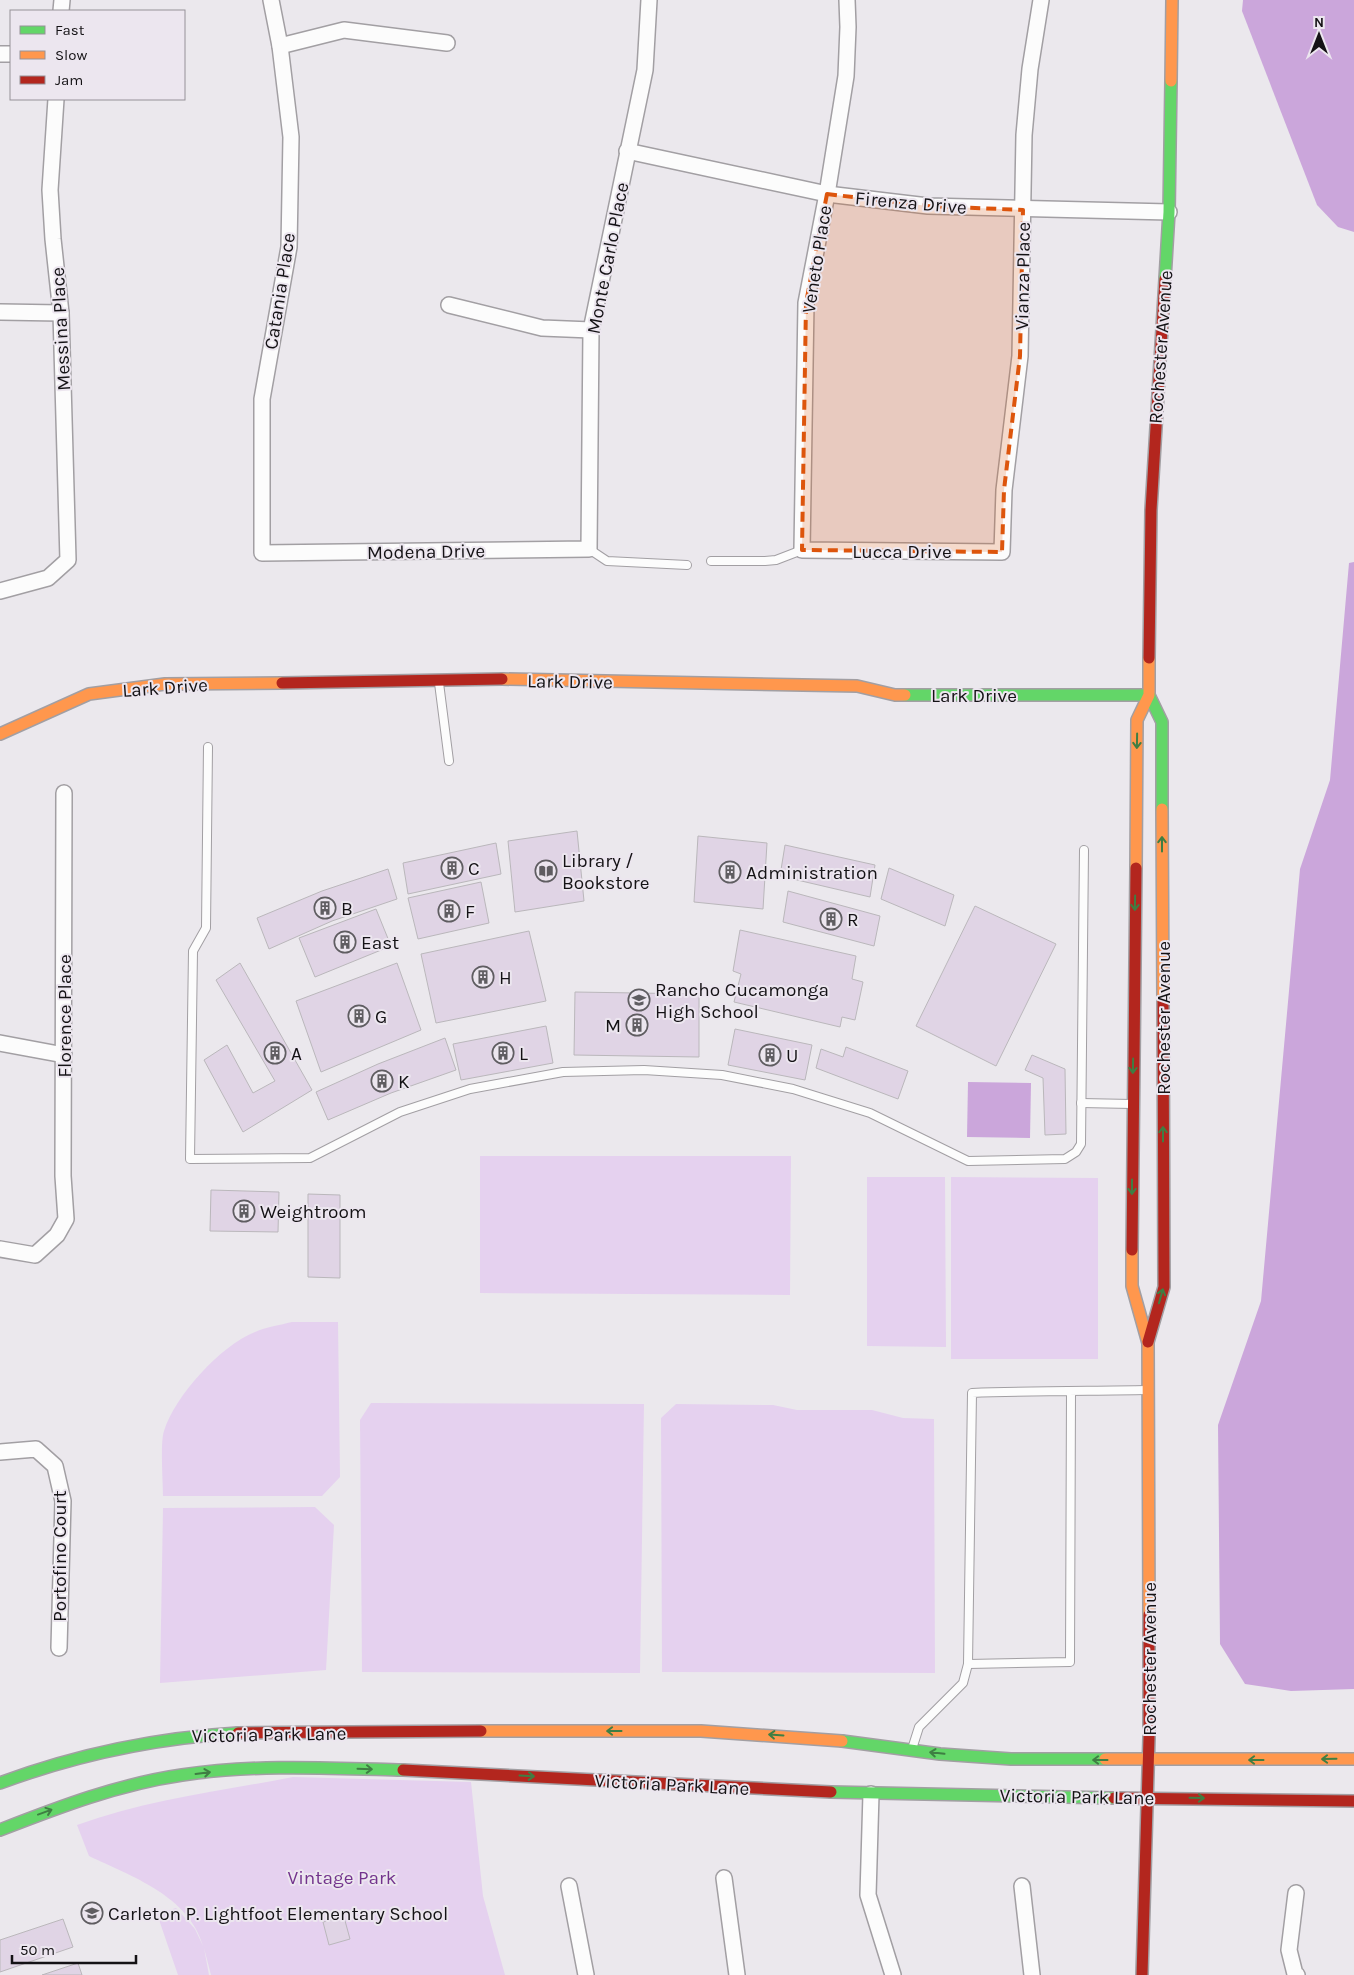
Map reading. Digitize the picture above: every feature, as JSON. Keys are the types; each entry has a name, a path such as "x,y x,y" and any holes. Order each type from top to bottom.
{"street":[{"name":"Catania Place","path":"262,554 262,399 289,247 291,137 280,46 271,0"},
{"name":"Monte Carlo Place","path":"589,549 591,330 645,70 649,0"},
{"name":"Veneto Place","path":"802,550 806,303 827,194 846,76 847,0"},
{"name":"Vianza Place","path":"1002,552 1004,490 1020,356 1024,135 1030,69 1041,0"},
{"name":"Rochester Avenue","path":"1142,1975 1148,1797 1148,1343 1132,1286 1137,720 1149,695 1151,510 1169,212 1172,0"},
{"path":"280,46 344,30 447,43"},
{"name":"Messina Place","path":"0,591 48,578 68,560 61,312 50,190 56,100"},
{"name":"Firenza Drive","path":"627,151 827,194 928,206 1024,210 1169,212"},
{"path":"449,305 542,328 591,330"},
{"path":"0,312 61,312"},
{"name":"Modena Drive","path":"262,554 589,549"},
{"name":"Lucca Drive","path":"802,550 1002,552"},
{"name":"Lark Drive","path":"0,734 89,694 166,684 502,680 857,686 895,695 1149,695"},
{"name":"Rochester Avenue","path":"1148,1343 1164,1287 1162,722 1149,695"},
{"name":"Florence Place","path":"0,1249 35,1255 57,1235 66,1218 63,1176 64,793"},
{"path":"0,1043 64,1055"},
{"name":"Portofino Court","path":"0,1452 36,1449 55,1466 62,1501 59,1648"},
{"name":"Victoria Park Lane","path":"0,1783 60,1762 113,1748 190,1735 246,1732 710,1731 821,1738 911,1750 1011,1759 1354,1759"},
{"name":"Victoria Park Lane","path":"0,1830 80,1799 131,1786 181,1776 237,1769 313,1767 871,1794 1354,1801"},
{"path":"871,1794 868,1895 894,1975"},
{"path":"724,1878 737,1975"},
{"path":"570,1886 586,1975"},
{"path":"1022,1886 1032,1975"},
{"path":"1296,1894 1289,1950 1296,1974"}],"lane":[{"path":"589,549 607,561 687,564"},
{"path":"711,561 765,562 802,550"},
{"path":"439,681 449,760"},
{"path":"208,747 206,928 192,950 190,1159 310,1158 400,1112 470,1090 563,1072 644,1070 712,1074 793,1089 870,1114 968,1162 1065,1159 1076,1152 1081,1144 1084,850"},
{"path":"1082,1103 1133,1104"},
{"path":"911,1750 919,1727 963,1683 968,1664 972,1393 1148,1390"},
{"path":"968,1664 1070,1662 1071,1391"}],"highlighted area":[{"path":"827,194 928,206 1023,210 1020,356 1004,490 1002,552 802,550 806,303"}],"green space":[{"path":"480,1156 791,1156 790,1295 480,1293"},
{"path":"867,1177 945,1177 946,1347 867,1346"},
{"path":"951,1177 1098,1178 1098,1359 951,1359"},
{"path":"292,1322 338,1322 340,1477 322,1496 163,1496 162,1453 164,1431 170,1417 188,1388 214,1360 241,1339 264,1329"},
{"path":"371,1403 644,1404 640,1673 362,1672 360,1420"},
{"path":"676,1404 773,1405 797,1410 872,1410 903,1418 934,1419 935,1673 662,1672 661,1418"},
{"path":"315,1507 334,1525 326,1670 160,1683 163,1508"},
{"name":"Vintage Park","path":"293,1777 471,1782 483,1896 505,1975 211,1975 204,1948 209,1975 178,1975 157,1914 176,1908 195,1929 203,1946 196,1929 172,1901 156,1890 123,1871 89,1856 77,1825 103,1816 157,1803"}],"shaded area":[{"path":"1243,0 1354,0 1354,232 1338,227 1317,205 1242,11"},
{"path":"1354,562 1354,1689 1291,1691 1245,1684 1220,1644 1218,1425 1261,1301 1300,869 1330,780 1349,563"},
{"path":"968,1082 1031,1083 1030,1138 967,1137"}],"building":[{"name":"Library / Bookstore","path":"577,831 584,901 515,912 508,841"},
{"name":"Administration","path":"698,836 767,843 763,909 694,902"},
{"name":"C","path":"496,843 501,874 408,894 403,863"},
{"path":"785,845 875,865 870,897 780,876"},
{"path":"889,868 954,895 945,926 881,899"},
{"name":"B","path":"388,869 397,899 332,921 269,949 257,918 322,891"},
{"name":"F","path":"481,882 489,923 418,939 408,898"},
{"name":"R","path":"788,891 880,916 874,946 783,922"},
{"path":"975,906 1056,944 996,1066 916,1026"},
{"name":"East","path":"376,909 391,946 315,977 299,938"},
{"path":"740,930 856,956 852,979 863,982 855,1020 842,1017 840,1027 734,1002 741,974 733,971"},
{"name":"H","path":"529,931 546,1001 436,1023 421,954"},
{"name":"A","path":"240,963 312,1090 243,1132 204,1060 227,1045 253,1093 275,1081 216,980"},
{"name":"G","path":"397,963 421,1030 321,1072 296,1001"},
{"name":"M","path":"575,992 699,994 699,1057 574,1055"},
{"name":"L","path":"546,1026 553,1063 461,1080 453,1044"},
{"name":"U","path":"735,1029 812,1045 805,1080 728,1065"},
{"name":"K","path":"445,1038 456,1070 391,1093 328,1120 316,1092 378,1064"},
{"path":"846,1047 908,1071 898,1099 816,1068 821,1049 843,1057"},
{"path":"1032,1055 1065,1069 1066,1134 1045,1135 1043,1078 1025,1070"},
{"name":"Weightroom","path":"211,1190 279,1192 278,1232 210,1231"},
{"path":"308,1194 340,1195 340,1278 308,1277"},
{"path":"344,1917 350,1939 329,1945 323,1922"},
{"path":"63,1919 73,1947 0,1972 0,1940"},
{"path":"78,1963 82,1975 42,1975"}],"traffic: fast":[{"path":"1165,279 1169,212 1171,81"},
{"path":"905,695 1149,695"},
{"path":"1149,695 1162,722 1162,809"},
{"path":"0,1783 58,1764 117,1749 207,1735 238,1733"},
{"path":"842,1741 940,1754 1011,1759 1105,1759"},
{"path":"0,1830 112,1790 182,1775 264,1768 403,1770"},
{"path":"831,1792 1114,1798"}],"traffic: slow":[{"path":"1171,81 1172,0"},
{"path":"1136,868 1137,720 1149,695 1149,658"},
{"path":"502,679 857,686 895,695 905,695"},
{"path":"0,734 89,694 165,684 282,683"},
{"path":"1162,809 1163,1001"},
{"path":"1132,1250 1132,1286 1148,1343 1149,1615"},
{"path":"481,1731 701,1731 842,1741"},
{"path":"1105,1759 1354,1759"}],"traffic: jam":[{"path":"1149,658 1151,510 1165,279"},
{"path":"282,683 502,679"},
{"path":"1132,1250 1136,868"},
{"path":"1148,1342 1164,1287 1163,1001"},
{"path":"1142,1975 1149,1738 1149,1615"},
{"path":"238,1733 481,1731"},
{"path":"403,1770 831,1792"},
{"path":"1114,1798 1354,1801"}],"place":[{"name":"C","path":"452,868"},
{"name":"Library / Bookstore","path":"546,871"},
{"name":"Administration","path":"730,872"},
{"name":"B","path":"325,908"},
{"name":"F","path":"449,911"},
{"name":"R","path":"831,919"},
{"name":"East","path":"345,942"},
{"name":"H","path":"483,977"},
{"name":"Rancho Cucamonga High School","path":"639,1000"},
{"name":"G","path":"359,1016"},
{"name":"M","path":"637,1025"},
{"name":"A","path":"275,1053"},
{"name":"L","path":"503,1053"},
{"name":"U","path":"770,1055"},
{"name":"K","path":"382,1081"},
{"name":"Weightroom","path":"244,1211"},
{"name":"Carleton P. Lightfoot Elementary School","path":"92,1913"}]}
